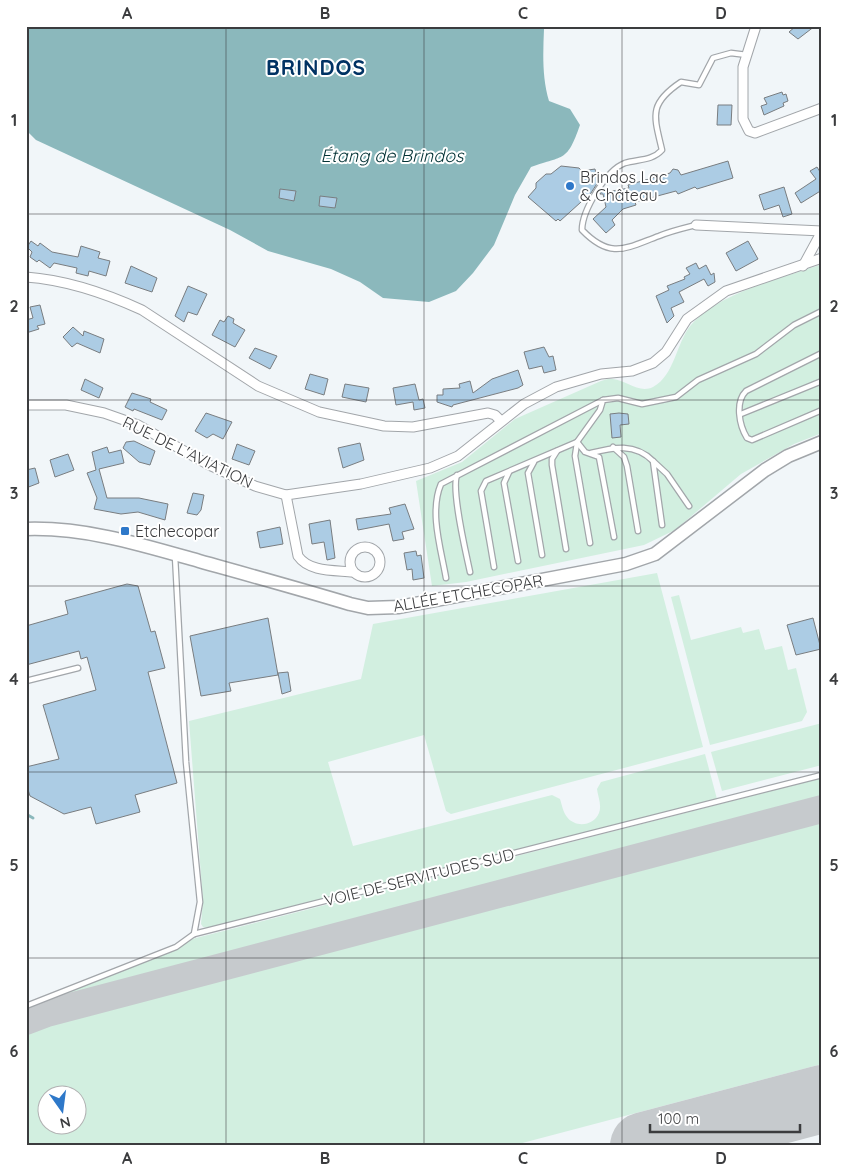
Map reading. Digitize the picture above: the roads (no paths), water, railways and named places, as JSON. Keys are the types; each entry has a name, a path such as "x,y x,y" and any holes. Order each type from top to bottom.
{"street":[{"path":"756,26 743,67 743,119 749,131 755,133 822,108"},
{"path":"696,225 822,231 803,266"},
{"name":"RUE DE L'AVIATION","path":"26,405 66,405 104,413 138,425 209,465 255,486 286,495 361,484 430,468 458,456 524,404 556,387 601,374 632,371 653,363 666,352 688,319 704,305 726,291 822,258"},
{"path":"26,277 53,279 128,304 190,341 258,386 319,412 384,426 413,427 488,414 494,415 501,422"},
{"name":"ALLÉE ETCHECOPAR","path":"26,529 45,528 98,535 175,554 350,604 383,608 424,603 626,564 655,554 765,470 788,456 822,442"},
{"path":"286,495 298,556 302,562 310,567 353,572"}],"lane":[{"path":"696,225 662,235 624,250 611,249 593,241 582,230 582,220 606,178 615,169 626,163 657,155 662,150 655,111 660,101 671,89 681,82 699,85 713,58 731,54 747,55"},
{"path":"446,578 435,513 437,494 441,484 603,400 618,398 642,404 676,397 698,380 756,354 794,325 822,311"},
{"path":"822,353 746,391 741,396 739,408 742,430 747,438 752,440 822,410"},
{"path":"741,414 822,381"},
{"path":"590,543 575,456 577,442 600,410 603,400"},
{"path":"494,567 481,491 486,481 577,442"},
{"path":"577,442 585,452 599,457 614,537"},
{"path":"591,453 613,447 640,450 667,474 689,506"},
{"path":"613,447 624,457 627,466 638,531"},
{"path":"557,450 552,465 566,549"},
{"path":"536,459 528,473 542,555"},
{"path":"653,461 662,525"},
{"path":"509,471 504,483 518,561"},
{"path":"457,475 455,480 458,507 470,572"},
{"path":"175,554 186,762 200,902 194,934"},
{"path":"26,681 78,668"},
{"name":"VOIE DE SERVITUDES SUD","path":"26,1006 176,947 194,934 822,775"}],"water":[{"name":"Étang de Brindos","path":"26,26 547,26 544,29 544,65 549,101 570,109 580,125 568,151 558,158 531,167 515,195 494,245 473,273 456,291 429,302 383,298 360,282 331,269 268,251 230,230 36,140 26,130"}],"waterway":[{"path":"26,814 33,818"}],"place":[{"name":"Brindos Lac & Château","path":"570,186"},
{"name":"Etchecopar","path":"125,531"}],"district":[{"name":"BRINDOS","path":"316,67"}]}
